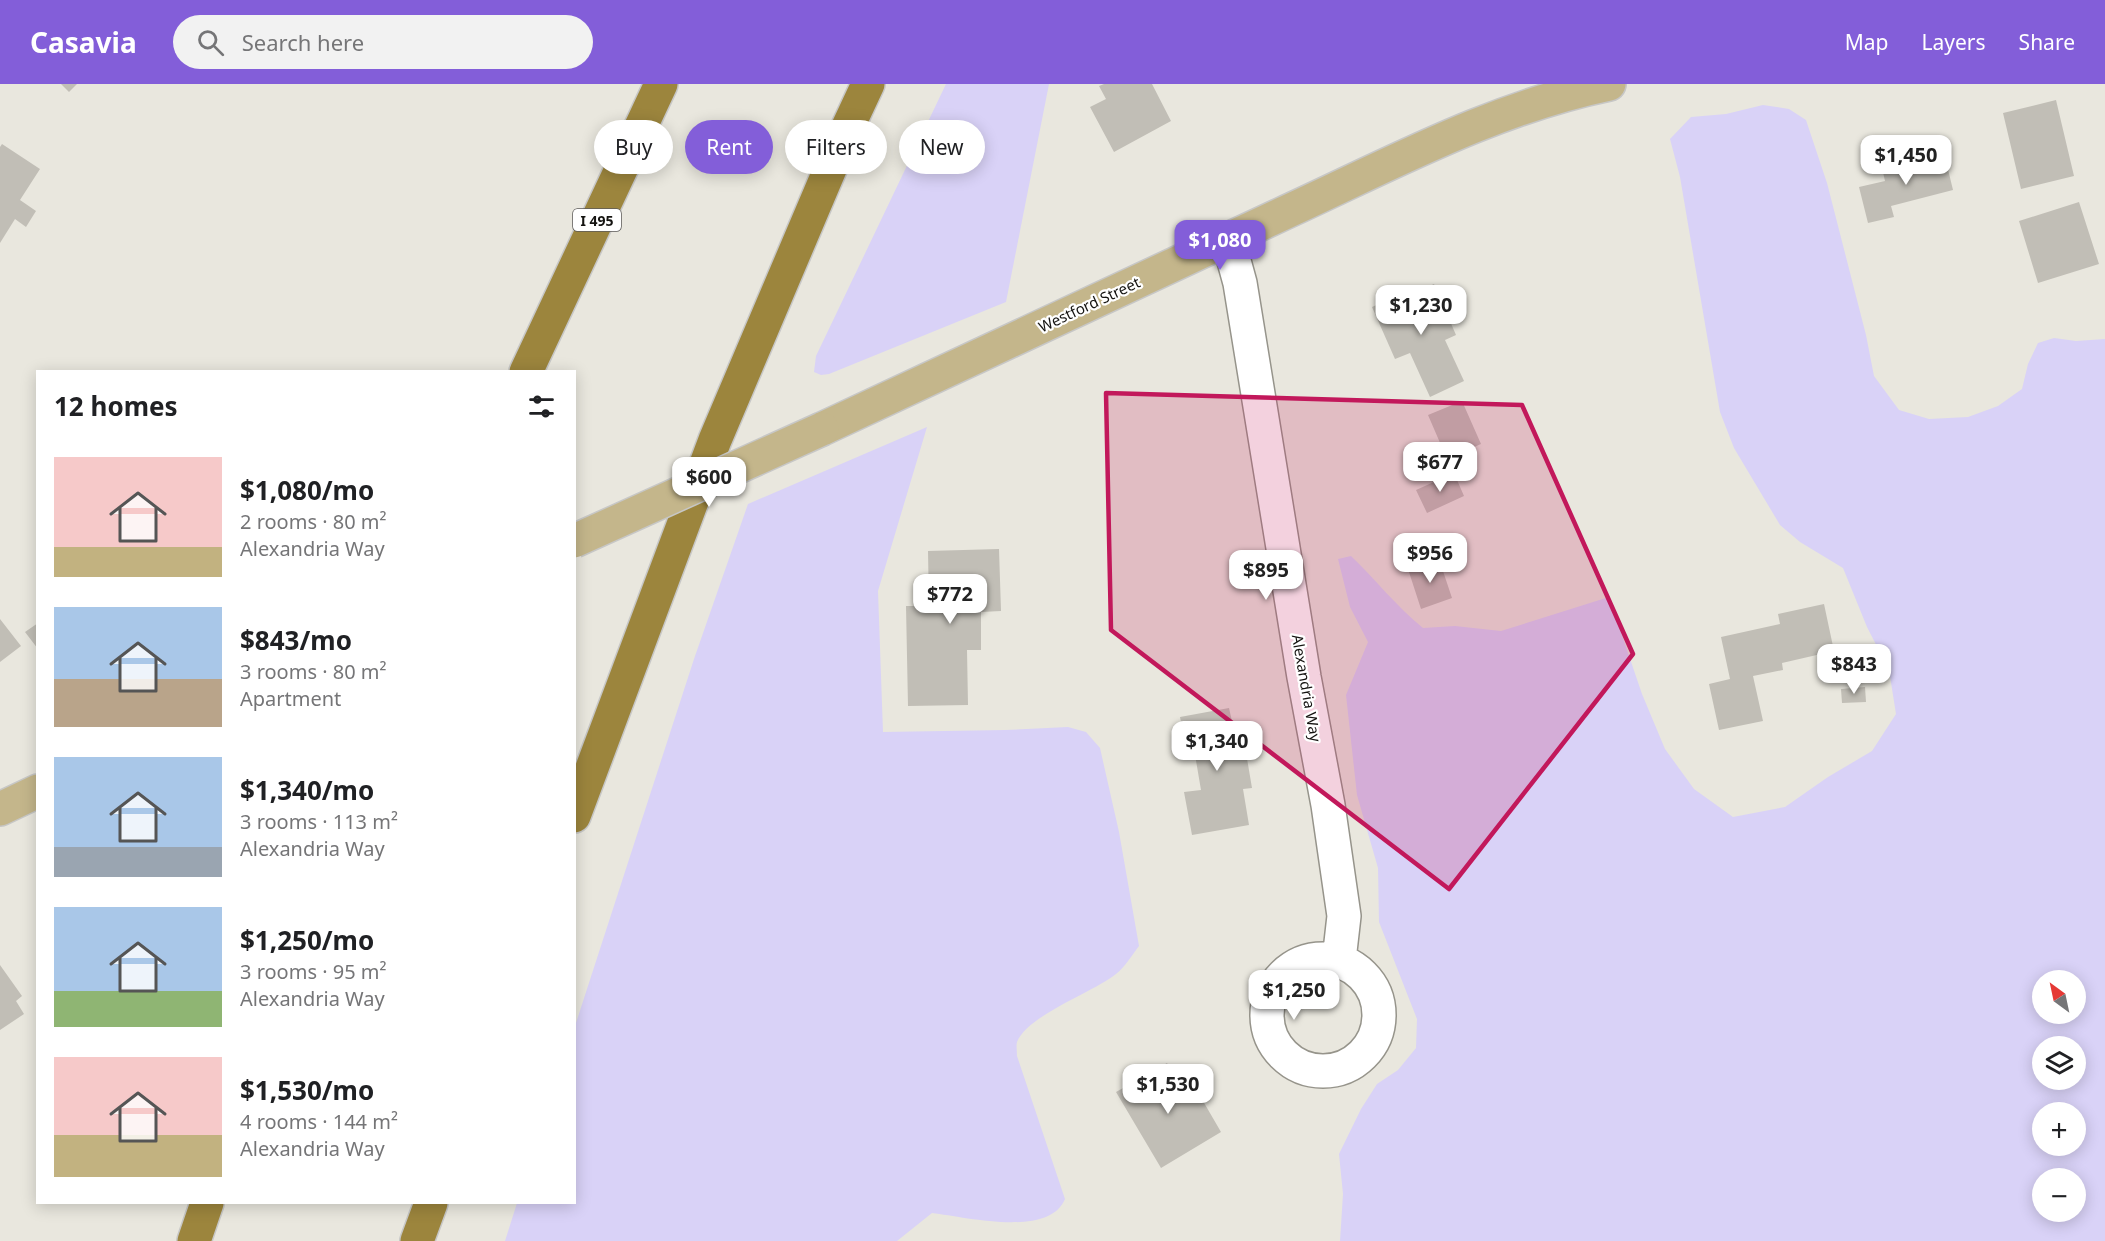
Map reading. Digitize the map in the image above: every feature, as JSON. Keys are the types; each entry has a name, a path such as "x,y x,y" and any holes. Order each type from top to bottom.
{"highway":[{"name":"I 495","path":"527,370 662,84"},
{"path":"852,120 868,84"},
{"path":"853,120 875,84"},
{"path":"576,811 715,440 829,174"},
{"path":"194,1241 207,1204"},
{"path":"417,1241 431,1204"}],"main road":[{"name":"Westford Street","path":"576,539 822,429 1398,159 1499,116 1557,96 1609,84"},
{"path":"0,809 36,792"}],"street":[{"name":"Alexandria Way","path":"1228,239 1240,283 1304,677 1328,805 1344,916 1339,960"}],"highlighted area":[{"path":"1106,393 1522,405 1633,654 1449,889 1111,630"}],"shaded area":[{"path":"946,84 1049,84 1006,302 829,374 821,375 814,372 816,356 903,174 985,174 985,120 929,120"},
{"path":"1763,105 1789,109 1806,120 1827,183 1866,335 1874,376 1899,410 1929,419 1968,417 1998,406 2022,389 2028,364 2038,343 2054,338 2076,341 2105,339 2105,1241 1340,1241 1343,1194 1339,1154 1361,1109 1377,1084 1398,1070 1416,1048 1417,1019 1379,922 1378,868 1357,795 1346,695 1368,642 1350,607 1338,559 1351,556 1423,628 1455,626 1501,631 1609,597 1642,694 1665,749 1694,789 1733,817 1785,807 1828,777 1872,751 1896,714 1889,670 1867,627 1843,568 1800,542 1780,525 1734,448 1720,412 1680,177 1670,139 1691,117 1726,114"},
{"path":"927,427 878,591 883,732 1068,727 1086,732 1100,748 1119,832 1139,946 1116,974 1047,1014 1023,1032 1017,1042 1017,1056 1065,1199 1056,1211 1042,1218 1025,1222 985,1221 932,1213 897,1241 505,1241 517,1204 576,1204 576,1023 694,659 748,504"}],"building":[{"path":"61,84 77,84 69,92"},
{"path":"1104,84 1152,84 1171,121 1114,152 1090,107 1106,99 1099,86"},
{"path":"2056,100 2074,176 2021,189 2003,113"},
{"path":"2,144 40,169 20,200 36,211 26,227 15,219 0,243 0,147"},
{"path":"1944,153 1953,190 1891,206 1894,217 1868,223 1859,187 1885,181 1882,168"},
{"path":"2079,202 2099,264 2038,283 2019,221"},
{"path":"1434,284 1456,335 1445,340 1464,381 1430,397 1410,353 1395,359 1372,307 1403,293 1405,297"},
{"path":"1462,401 1481,444 1447,459 1428,415"},
{"path":"1454,473 1464,496 1427,513 1416,490"},
{"path":"999,549 1001,611 981,612 981,650 967,650 968,705 908,706 906,606 929,606 928,551"},
{"path":"1439,559 1452,598 1421,609 1408,569"},
{"path":"1824,604 1834,651 1782,663 1783,670 1753,676 1763,721 1719,730 1709,684 1730,679 1721,637 1780,624 1778,614"},
{"path":"0,619 21,646 0,662"},
{"path":"36,624 36,646 25,632"},
{"path":"1865,687 1866,702 1842,703 1841,689"},
{"path":"1229,708 1234,730 1242,729 1252,788 1243,789 1249,825 1192,835 1184,792 1201,790 1193,743 1185,744 1180,717"},
{"path":"0,965 22,996 16,1001 24,1014 0,1030"},
{"path":"1167,1063 1186,1094 1196,1089 1221,1132 1161,1168 1116,1092"}]}
